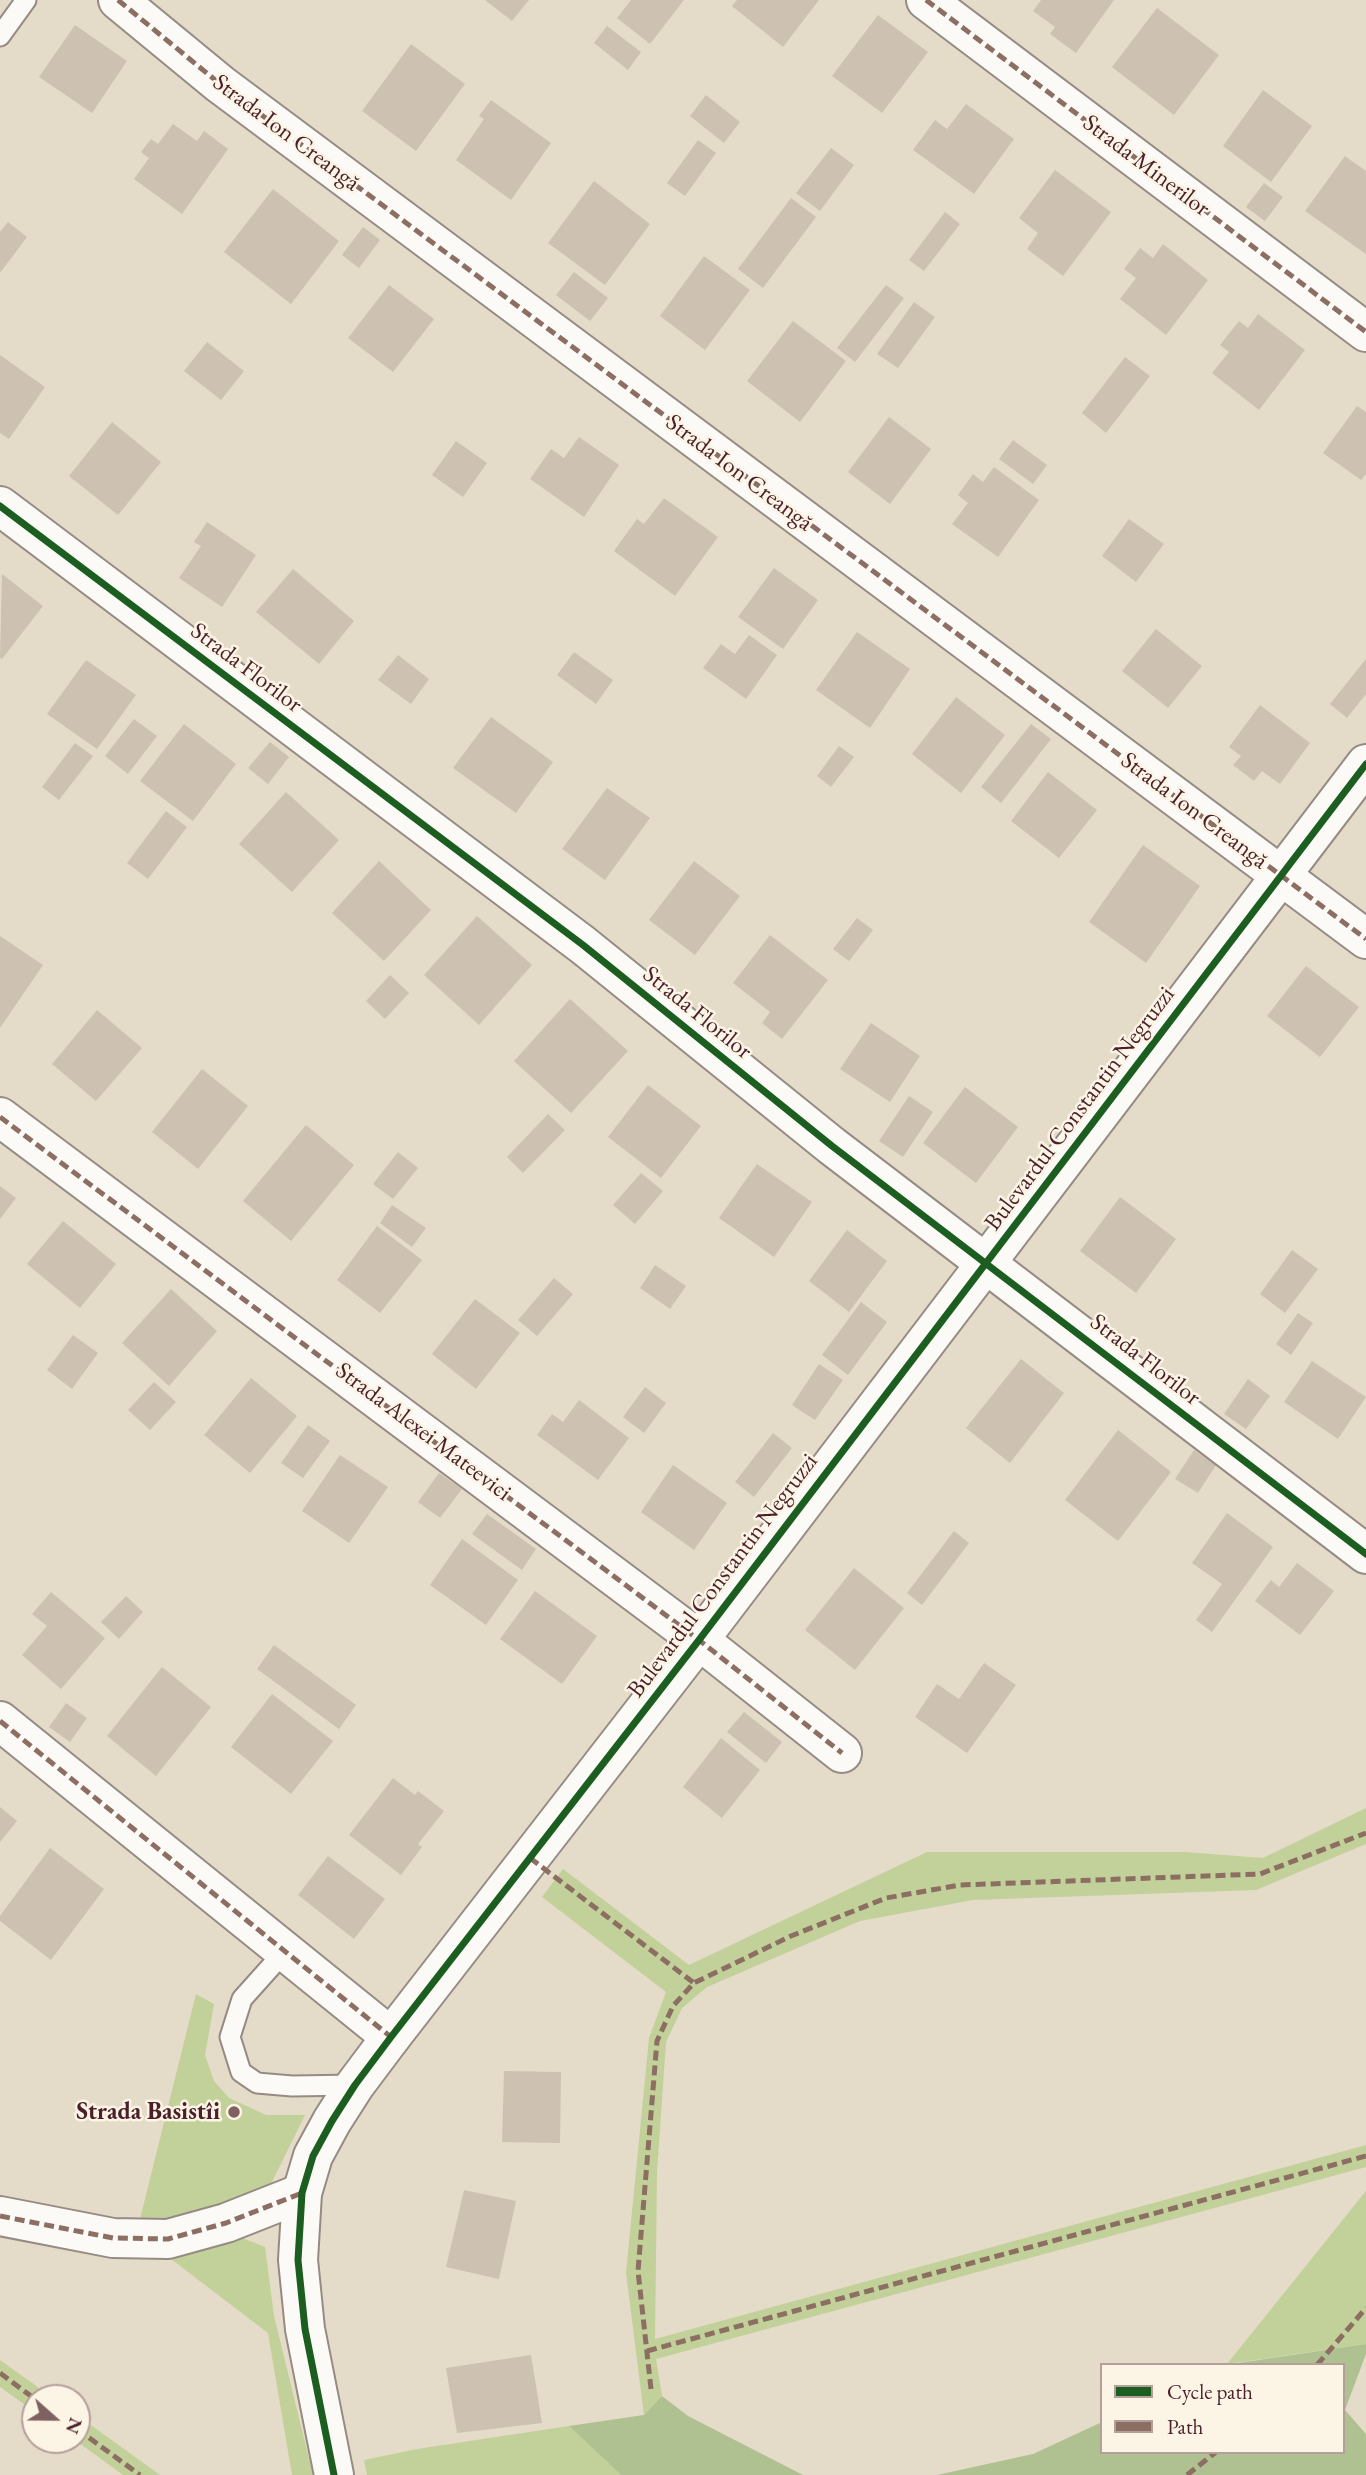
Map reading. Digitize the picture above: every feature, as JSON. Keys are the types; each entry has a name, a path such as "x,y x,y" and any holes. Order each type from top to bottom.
{"street":[{"name":"Strada Ion Creangă","path":"118,0 220,84 1366,939"},
{"name":"Strada Minerilor","path":"926,0 1366,332"},
{"name":"Strada Florilor","path":"0,506 583,945 832,1146 1366,1555"},
{"name":"Bulevardul Constantin Negruzzi","path":"334,2475 305,2329 298,2260 302,2193 313,2156 355,2085 699,1640 1366,764"},
{"name":"Strada Alexei Mateevici","path":"0,1116 699,1640 842,1753"},
{"path":"0,1721 391,2037"},
{"path":"0,2216 113,2238 168,2239 226,2223 302,2193"}],"lane":[{"path":"0,36 26,0"},
{"path":"285,1951 242,1999 230,2037 241,2072 257,2083 292,2086 355,2085"}],"green space":[{"path":"1366,1808 1366,1844 1256,1890 973,1900 860,1921 707,1987 682,2008 666,2042 657,2172 655,2339 1366,2145 1366,2167 656,2359 662,2396 644,2415 626,2273 649,2038 666,1992 542,1897 563,1869 689,1965 927,1852 1185,1852 1263,1858"},
{"path":"196,1994 214,2004 205,2055 214,2081 229,2098 266,2115 305,2115 270,2186 217,2212 138,2227"},
{"path":"1366,2191 1366,2344 1228,2363"},
{"path":"237,2236 265,2247 274,2316 313,2475 292,2475 268,2333 171,2259"},
{"path":"1366,2344 1366,2354 1345,2410 1345,2363 1238,2363"},
{"path":"0,2360 33,2384 21,2384 21,2402 0,2387"},
{"path":"662,2396 688,2416 803,2475 621,2475 569,2426 644,2415"},
{"path":"1345,2410 1366,2434 1366,2475 937,2475 1033,2454 1100,2423 1100,2454 1345,2454"},
{"path":"91,2425 160,2475 123,2475 91,2452"},
{"path":"569,2426 621,2475 367,2475 364,2460 417,2449"}],"building":[{"path":"485,0 529,0 512,21"},
{"path":"631,0 684,0 650,44 617,18"},
{"path":"737,0 819,0 783,47 732,6"},
{"path":"1041,0 1114,0 1076,53 1050,34 1055,27 1033,11"},
{"path":"1157,8 1219,55 1174,115 1112,67"},
{"path":"878,15 928,52 882,113 832,76"},
{"path":"75,25 127,61 92,113 39,77"},
{"path":"607,26 641,52 628,70 594,43"},
{"path":"411,44 465,84 416,151 362,111"},
{"path":"1263,90 1312,126 1271,182 1223,146"},
{"path":"706,95 740,122 724,143 690,116"},
{"path":"491,100 551,143 511,200 456,160 484,119 479,116"},
{"path":"966,104 1014,139 974,194 913,150 935,120 947,129"},
{"path":"173,124 197,141 204,131 228,149 182,214 134,179 149,158 141,152 151,139 158,144"},
{"path":"698,140 716,153 685,196 667,183"},
{"path":"831,148 854,165 820,211 796,193"},
{"path":"1345,156 1366,171 1366,254 1305,211"},
{"path":"1055,170 1111,212 1063,276 1027,249 1038,233 1019,218"},
{"path":"594,181 650,224 605,285 548,243"},
{"path":"1264,183 1283,197 1265,221 1246,207"},
{"path":"273,189 339,241 291,304 224,252"},
{"path":"791,198 816,217 763,288 738,269"},
{"path":"945,212 960,224 924,271 909,260"},
{"path":"8,222 27,237 0,273 0,232"},
{"path":"363,227 380,240 359,268 342,255"},
{"path":"1163,244 1208,280 1166,335 1120,299 1136,278 1124,269 1140,248 1153,258"},
{"path":"704,256 750,290 705,350 660,316"},
{"path":"574,272 608,298 590,321 556,295"},
{"path":"389,285 434,319 393,372 348,338"},
{"path":"886,285 904,298 855,362 837,348"},
{"path":"914,302 935,317 898,368 877,354"},
{"path":"1258,314 1305,350 1259,410 1212,373 1229,352 1220,345 1239,321 1248,328"},
{"path":"793,321 846,361 800,422 747,381"},
{"path":"207,342 244,371 221,400 184,371"},
{"path":"0,355 45,387 9,439 0,433"},
{"path":"1125,357 1150,376 1106,433 1082,413"},
{"path":"1357,406 1366,412 1366,474 1361,480 1323,453"},
{"path":"889,417 931,449 890,504 848,472"},
{"path":"112,422 161,462 118,515 69,476"},
{"path":"579,437 619,465 584,517 530,479 551,449 564,458"},
{"path":"1013,440 1047,465 1033,484 999,459"},
{"path":"456,441 487,463 463,497 432,475"},
{"path":"994,467 1039,500 998,557 952,524 968,503 958,495 973,474 983,482"},
{"path":"664,498 718,537 675,596 614,551 637,519 644,524"},
{"path":"1129,519 1164,544 1136,582 1102,556"},
{"path":"207,522 256,555 222,607 179,578 201,546 194,542"},
{"path":"774,568 818,600 783,649 738,617"},
{"path":"293,569 354,621 319,664 256,612"},
{"path":"2,574 43,606 2,659 0,658"},
{"path":"1156,629 1202,666 1168,708 1122,671"},
{"path":"857,632 910,669 870,728 816,690"},
{"path":"749,635 777,655 746,699 703,668 721,644 735,654"},
{"path":"574,652 613,680 596,704 557,675"},
{"path":"398,655 429,679 411,704 378,680"},
{"path":"1366,659 1366,694 1347,718 1330,704"},
{"path":"86,660 136,695 97,749 47,714"},
{"path":"956,697 1005,735 961,793 912,754"},
{"path":"1260,705 1310,743 1280,784 1262,771 1254,781 1233,765 1241,756 1229,747"},
{"path":"491,717 553,762 516,813 453,768"},
{"path":"134,719 157,736 128,774 105,756"},
{"path":"184,724 236,764 193,821 140,781"},
{"path":"1031,724 1051,739 1001,803 981,787"},
{"path":"270,742 289,757 268,784 248,768"},
{"path":"75,743 93,756 59,800 42,787"},
{"path":"839,746 854,757 831,787 817,776"},
{"path":"1048,772 1097,810 1059,858 1011,821"},
{"path":"607,788 650,818 605,880 562,849"},
{"path":"286,792 339,840 292,892 239,844"},
{"path":"166,811 187,827 148,879 127,863"},
{"path":"1143,845 1200,886 1146,963 1089,922"},
{"path":"379,861 431,910 384,961 332,913"},
{"path":"694,861 740,896 695,955 649,920"},
{"path":"477,916 532,965 479,1025 424,975"},
{"path":"857,918 873,930 849,961 833,949"},
{"path":"770,935 828,980 782,1039 762,1023 770,1012 733,983"},
{"path":"0,936 43,965 0,1028"},
{"path":"1306,966 1359,1007 1320,1057 1267,1016"},
{"path":"390,975 409,993 385,1019 366,1001"},
{"path":"570,999 628,1051 571,1113 514,1061"},
{"path":"97,1010 142,1048 96,1101 52,1064"},
{"path":"871,1023 920,1056 890,1102 840,1069"},
{"path":"202,1069 248,1106 198,1169 152,1132"},
{"path":"648,1085 701,1126 661,1178 608,1137"},
{"path":"965,1087 1018,1127 976,1183 923,1143"},
{"path":"909,1096 933,1112 903,1157 879,1141"},
{"path":"548,1114 565,1130 523,1173 507,1157"},
{"path":"306,1125 354,1165 291,1241 243,1201"},
{"path":"398,1152 418,1168 393,1199 373,1184"},
{"path":"757,1164 812,1202 774,1257 719,1218"},
{"path":"641,1173 663,1191 635,1224 613,1205"},
{"path":"0,1186 16,1198 0,1219"},
{"path":"1120,1197 1176,1239 1136,1293 1080,1251"},
{"path":"392,1205 426,1228 412,1247 380,1223"},
{"path":"63,1221 116,1264 80,1308 27,1264"},
{"path":"377,1226 422,1260 380,1313 337,1280"},
{"path":"847,1230 887,1261 849,1312 809,1281"},
{"path":"1292,1250 1318,1269 1285,1313 1260,1294"},
{"path":"655,1265 686,1286 670,1309 640,1288"},
{"path":"554,1278 573,1294 537,1336 518,1320"},
{"path":"171,1289 217,1331 169,1386 122,1343"},
{"path":"475,1299 520,1333 476,1389 432,1354"},
{"path":"861,1302 887,1322 848,1375 822,1355"},
{"path":"1298,1313 1313,1323 1291,1355 1276,1344"},
{"path":"73,1335 98,1353 72,1389 47,1370"},
{"path":"1021,1359 1064,1393 1010,1463 966,1428"},
{"path":"1312,1361 1366,1397 1338,1439 1284,1402"},
{"path":"819,1364 843,1380 815,1420 792,1405"},
{"path":"251,1378 297,1416 250,1473 204,1435"},
{"path":"1248,1379 1270,1396 1246,1429 1224,1414"},
{"path":"154,1382 176,1402 150,1430 128,1410"},
{"path":"645,1387 666,1403 644,1433 623,1417"},
{"path":"579,1400 629,1438 598,1480 537,1435 552,1414 563,1422"},
{"path":"308,1425 330,1441 303,1478 281,1463"},
{"path":"1118,1430 1171,1472 1118,1541 1065,1500"},
{"path":"773,1433 792,1448 754,1497 735,1482"},
{"path":"1194,1450 1216,1465 1198,1493 1175,1479"},
{"path":"340,1455 388,1487 349,1543 302,1511"},
{"path":"673,1465 727,1503 694,1550 641,1512"},
{"path":"439,1473 462,1489 440,1518 418,1502"},
{"path":"1227,1513 1273,1547 1212,1632 1196,1620 1222,1584 1192,1563"},
{"path":"487,1514 536,1549 522,1570 472,1534"},
{"path":"954,1531 969,1543 922,1605 907,1593"},
{"path":"462,1539 518,1580 486,1625 430,1585"},
{"path":"1297,1563 1334,1591 1300,1635 1255,1601 1271,1580 1279,1587"},
{"path":"854,1568 904,1608 855,1670 805,1630"},
{"path":"535,1591 597,1636 562,1684 500,1639"},
{"path":"51,1592 105,1638 61,1689 22,1655 47,1626 32,1614"},
{"path":"126,1596 143,1612 119,1639 101,1622"},
{"path":"274,1645 356,1705 339,1729 257,1669"},
{"path":"984,1663 1016,1685 967,1753 915,1717 937,1684 959,1699"},
{"path":"162,1667 211,1707 156,1776 107,1736"},
{"path":"272,1694 333,1741 291,1794 231,1747"},
{"path":"66,1703 87,1718 70,1742 49,1727"},
{"path":"744,1712 782,1742 766,1763 727,1732"},
{"path":"721,1738 760,1770 722,1818 683,1787"},
{"path":"393,1778 415,1795 418,1791 444,1811 418,1844 422,1847 401,1875 349,1835"},
{"path":"0,1807 17,1821 0,1842"},
{"path":"50,1848 104,1889 51,1960 0,1921 0,1916"},
{"path":"328,1856 385,1899 354,1939 298,1895"},
{"path":"504,2071 561,2072 560,2143 502,2142"},
{"path":"464,2190 516,2201 499,2279 446,2267"},
{"path":"531,2355 542,2423 457,2433 446,2368"}],"marked path":[{"path":"118,0 220,84 1366,939"},
{"path":"926,0 1366,332"},
{"path":"0,1117 699,1640 842,1753"},
{"path":"0,1721 391,2037"},
{"path":"651,2389 638,2271 657,2041 673,2006 694,1983 791,1936 886,1898 960,1885 1260,1874 1366,1833"},
{"path":"530,1858 694,1983"},
{"path":"647,2351 1366,2156"},
{"path":"0,2216 113,2238 168,2239 226,2223 302,2193"},
{"path":"1319,2363 1366,2308"},
{"path":"0,2373 21,2389"},
{"path":"91,2439 140,2475"},
{"path":"1187,2475 1213,2454"}],"cycle path":[{"path":"0,506 583,945 832,1146 1366,1554"},
{"path":"334,2475 305,2329 298,2260 302,2193 313,2156 332,2121 391,2037 699,1640 1366,764"}],"place":[{"name":"Strada Basistîi","path":"234,2112"}]}
